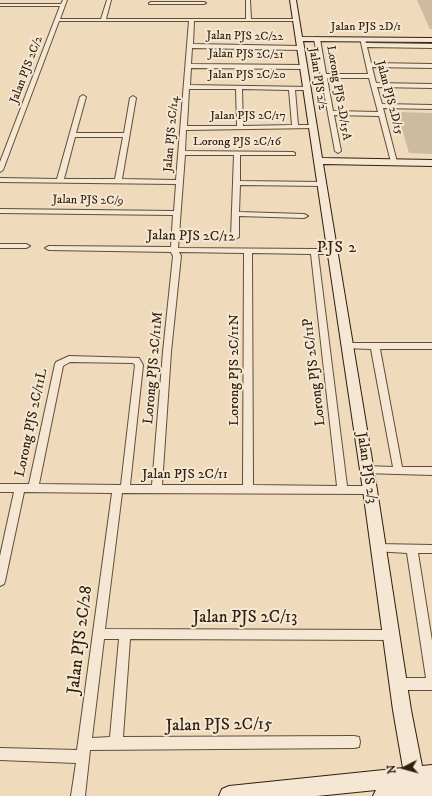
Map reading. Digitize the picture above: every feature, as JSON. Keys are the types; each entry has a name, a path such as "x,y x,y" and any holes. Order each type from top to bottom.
{"street":[{"path":"24,5 26,0"},
{"path":"103,20 109,0"},
{"path":"248,0 248,20"},
{"name":"Jalan PJS 2/2","path":"293,0 318,161"},
{"path":"149,14 151,1 203,9 248,20 296,20"},
{"path":"0,5 64,3"},
{"name":"Jalan PJS 2C/2","path":"0,170 64,3"},
{"path":"58,20 103,20 149,14 192,20 203,9"},
{"name":"Jalan PJS 2C/14","path":"174,250 192,20"},
{"name":"Jalan PJS 2D/1","path":"299,39 363,42 432,40"},
{"name":"Lorong PJS 2D/15A","path":"317,39 338,152"},
{"path":"363,42 432,46"},
{"name":"Jalan PJS 2D/15","path":"363,42 394,162"},
{"name":"Jalan PJS 2C/22","path":"190,46 300,48"},
{"path":"369,65 432,66"},
{"name":"Jalan PJS 2C/21","path":"188,66 303,67"},
{"path":"324,76 372,76"},
{"path":"374,85 432,86"},
{"name":"Jalan PJS 2C/20","path":"187,87 307,88"},
{"path":"239,87 240,128"},
{"path":"292,88 295,127"},
{"path":"60,181 83,97"},
{"path":"118,181 133,98"},
{"path":"380,106 432,107"},
{"path":"331,113 382,114"},
{"name":"Jalan PJS 2C/17","path":"183,128 313,127"},
{"path":"72,135 126,135"},
{"name":"Lorong PJS 2C/16","path":"181,153 293,154"},
{"path":"235,236 237,154"},
{"path":"318,161 432,163"},
{"name":"Jalan PJS 2/3","path":"318,161 370,490 398,684 424,783"},
{"path":"0,180 179,182"},
{"path":"236,183 322,184"},
{"name":"Jalan PJS 2C/9","path":"0,211 177,213"},
{"path":"236,214 304,216"},
{"path":"0,246 26,246"},
{"name":"Jalan PJS 2C/12","path":"49,248 333,252"},
{"name":"Lorong PJS 2C/11M","path":"157,489 167,352 177,256 174,250"},
{"name":"Lorong PJS 2C/11N","path":"248,251 248,489"},
{"name":"Lorong PJS 2C/11P","path":"314,251 342,490"},
{"path":"347,346 432,346"},
{"path":"375,346 398,470"},
{"name":"Jalan PJS 2C/28","path":"59,364 69,359 136,360 139,365 98,634 78,796"},
{"name":"Lorong PJS 2C/11L","path":"33,488 59,364"},
{"path":"366,470 432,471"},
{"name":"Jalan PJS 2C/11","path":"0,488 370,490"},
{"path":"0,582 20,488"},
{"path":"378,548 432,549"},
{"path":"412,549 432,679"},
{"name":"Jalan PJS 2C/13","path":"98,634 391,634"},
{"path":"116,744 125,634"},
{"path":"398,684 432,684"},
{"name":"Jalan PJS 2C/15","path":"0,754 84,750 116,744 354,742"},
{"path":"229,796 424,783"},
{"path":"383,796 424,783"}],"shaded area":[{"path":"417,0 432,0 432,29 430,29"},
{"path":"397,112 432,113 432,154 409,153"}],"district":[{"name":"PJS 2","path":"337,249"}]}
